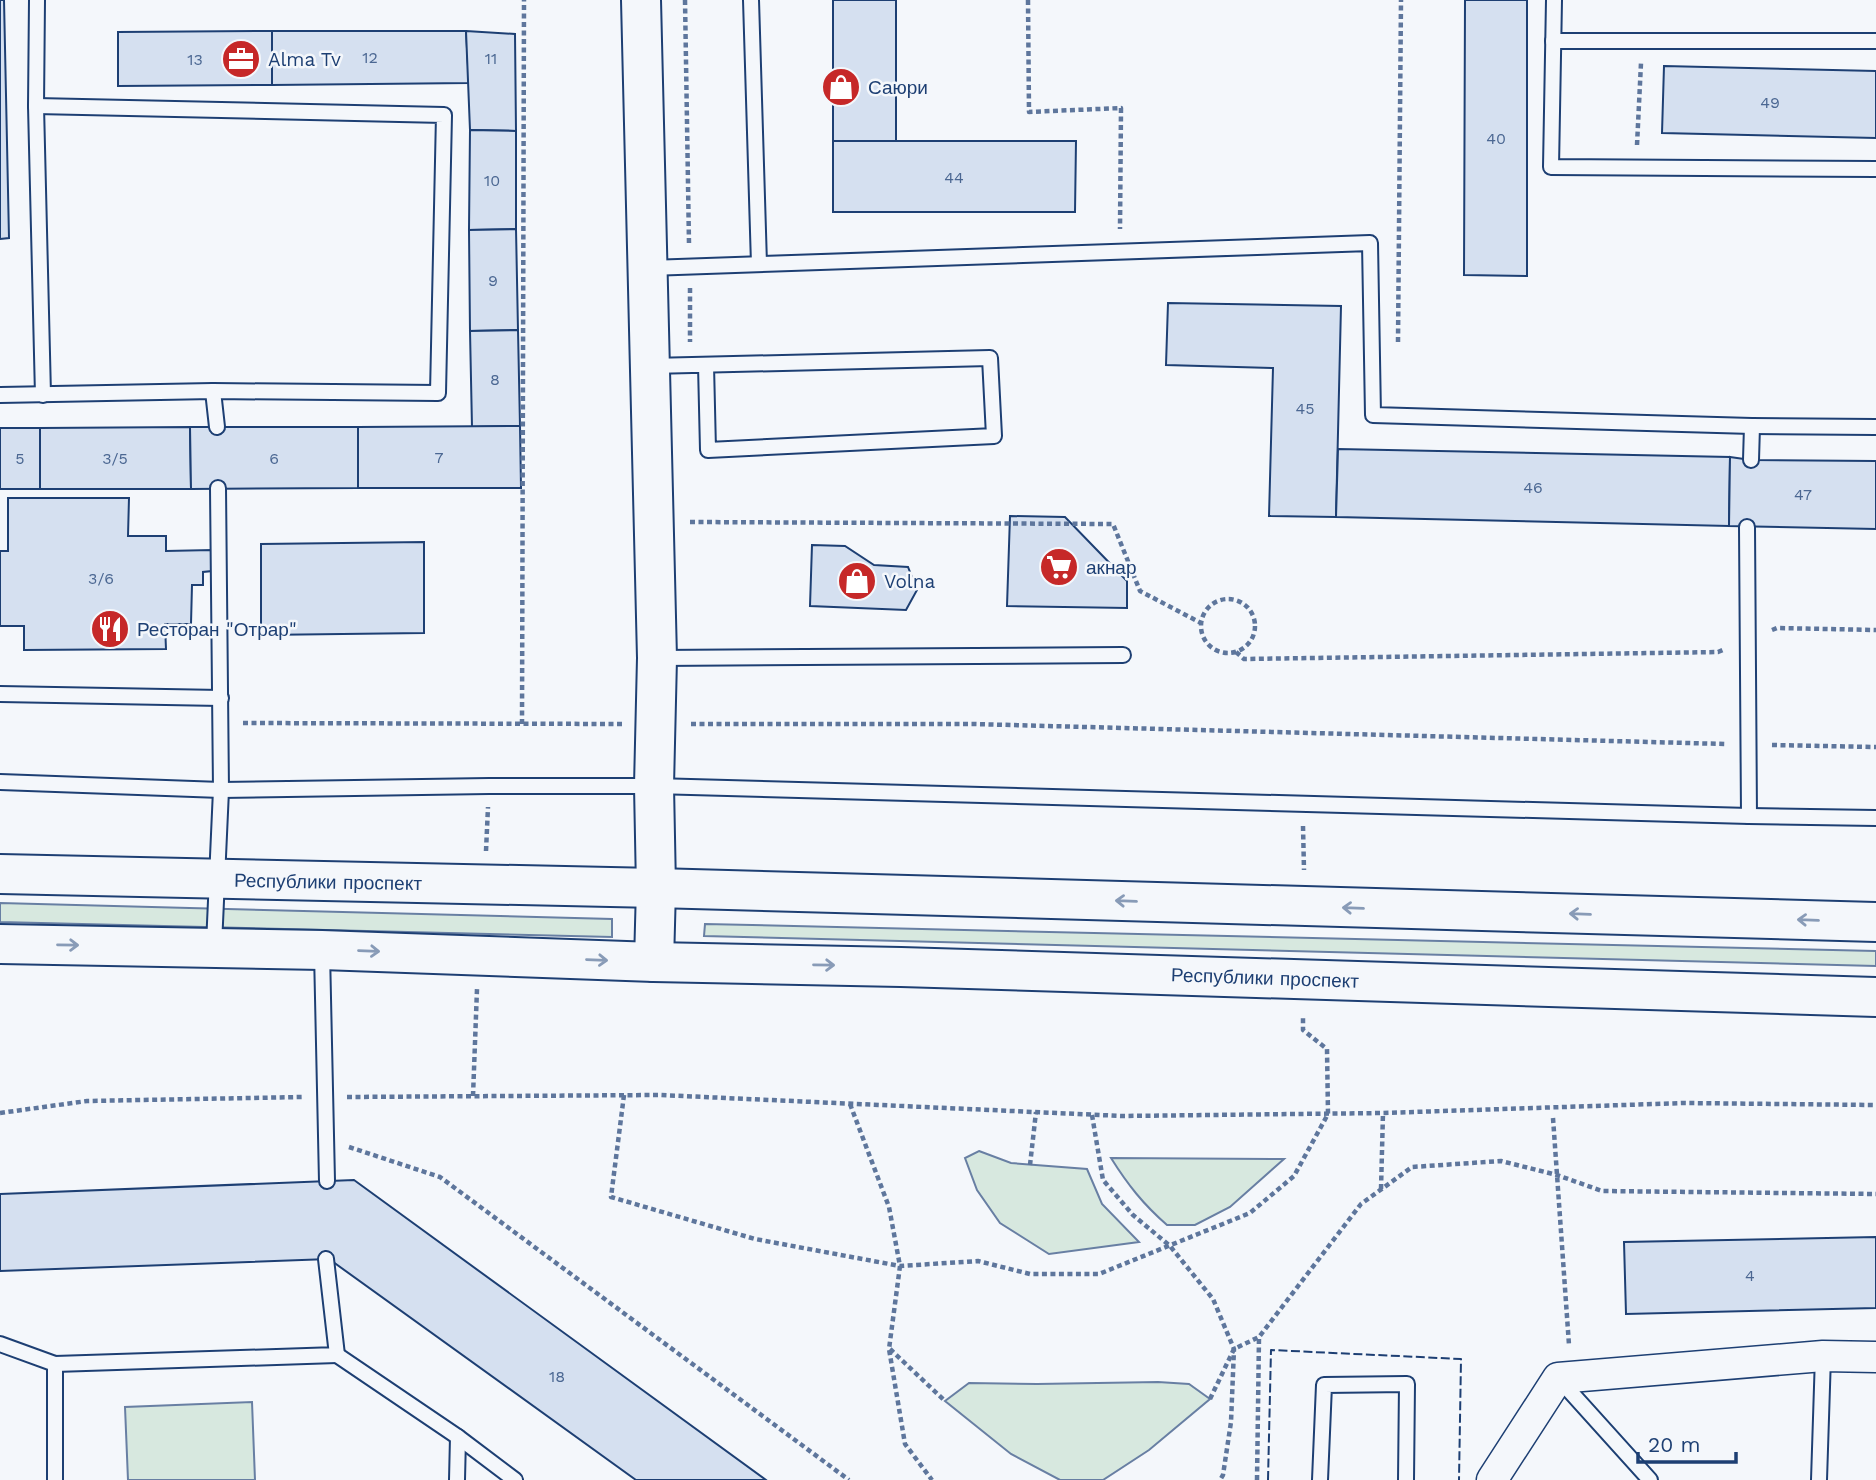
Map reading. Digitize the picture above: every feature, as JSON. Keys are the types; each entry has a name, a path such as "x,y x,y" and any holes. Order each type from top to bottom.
{"main road":[{"path":"641,0 657,658 654,962"},
{"name":"Республики проспект","path":"0,874 656,888 1876,922"},
{"name":"Республики проспект","path":"0,944 915,967 1876,998"}],"street":[{"path":"1492,1480 1565,1378 1822,1356 1876,1357"}],"lane":[{"path":"37,0 36,106 43,395"},
{"path":"751,0 759,264"},
{"path":"1554,0 1551,167 1876,169"},
{"path":"1553,41 1876,41"},
{"path":"0,396 214,391 438,393 443,115 36,106"},
{"path":"648,268 1370,243 1373,415 1876,428"},
{"path":"650,366 990,358 994,436 708,450 706,365"},
{"path":"214,391 216,427"},
{"path":"1751,460 1752,426"},
{"path":"214,948 221,790 218,488"},
{"path":"1747,527 1749,816"},
{"path":"657,658 1123,655"},
{"path":"0,694 221,698"},
{"path":"0,782 221,790 654,786 1876,818"},
{"path":"322,950 327,1181"},
{"path":"326,1259 337,1355"},
{"path":"0,1344 55,1364 337,1355 458,1437 515,1480"},
{"path":"1819,1480 1822,1356"},
{"path":"55,1364 55,1480"},
{"path":"1565,1378 1650,1480"},
{"path":"1320,1480 1324,1385 1407,1384 1406,1480"},
{"path":"457,1480 458,1437"}],"path":[{"path":"522,724 524,0"},
{"path":"685,0 690,267"},
{"path":"1028,0 1029,112 1121,108 1119,252"},
{"path":"1398,347 1401,0"},
{"path":"1635,167 1642,41"},
{"path":"691,522 1113,524 1140,591 1200,623"},
{"path":"1233,599 1247,607 1254,620 1254,633 1247,645 1236,652 1222,652 1210,647 1202,636 1200,623 1206,609 1218,600 1233,599"},
{"path":"1236,652 1244,659 1718,652 1777,628 1876,630"},
{"path":"221,723 973,724 1876,747"},
{"path":"472,1096 478,956"},
{"path":"624,1095 611,1198 755,1239 900,1266 978,1261 1030,1274 1099,1274 1250,1213 1294,1176 1328,1114 1327,1049 1303,1030"},
{"path":"0,1113 87,1101 624,1095 1135,1116 1383,1113 1684,1103 1876,1105"},
{"path":"850,1104 889,1207 900,1266 889,1349 905,1444 932,1480"},
{"path":"1030,1165 1037,1112"},
{"path":"1381,1190 1383,1113"},
{"path":"1093,1115 1103,1180 1133,1215 1170,1246 1213,1299 1234,1349 1231,1422 1220,1480"},
{"path":"1553,1118 1565,1378"},
{"path":"326,1140 440,1177 849,1480"},
{"path":"1210,1399 1234,1349 1259,1337 1361,1204 1412,1167 1501,1161 1557,1175 1602,1191 1876,1194"},
{"path":"1257,1480 1259,1337"},
{"path":"889,1349 945,1401"}],"shaded area":[{"path":"0,903 612,919 612,937 0,922"},
{"path":"705,924 1876,951 1876,966 704,936"},
{"path":"979,1151 1011,1163 1087,1169 1102,1204 1139,1242 1049,1254 1000,1223 977,1190 965,1158"},
{"path":"1111,1158 1284,1159 1230,1207 1195,1225 1167,1225 1136,1194"},
{"path":"969,1383 1189,1384 1210,1399 1149,1450 1103,1480 1060,1480 1011,1454 945,1401"},
{"path":"252,1402 255,1480 128,1480 125,1407"}],"building":[{"path":"0,0 4,0 9,238 0,239"},
{"path":"833,0 896,0 896,141 833,141"},
{"path":"1465,0 1527,0 1527,276 1464,275"},
{"path":"272,31 466,31 469,83 272,85"},
{"path":"272,31 272,85 118,86 118,32"},
{"path":"466,31 515,34 516,131 470,130"},
{"path":"1664,66 1876,71 1876,138 1662,133"},
{"path":"470,130 516,131 516,229 469,230"},
{"path":"833,141 1076,141 1075,212 833,212"},
{"path":"516,229 518,330 470,331 469,230"},
{"path":"1168,303 1341,306 1336,517 1269,516 1273,368 1166,365"},
{"path":"518,330 520,426 472,427 470,331"},
{"path":"520,426 521,488 358,488 358,427"},
{"path":"190,427 191,489 40,489 40,428"},
{"path":"190,427 358,427 358,488 191,489"},
{"path":"0,428 40,428 40,489 0,489"},
{"path":"1338,449 1730,457 1729,526 1336,517"},
{"path":"1730,457 1751,460 1876,461 1876,529 1729,526"},
{"path":"8,498 129,498 128,536 166,536 166,551 212,550 212,571 203,572 203,585 192,585 191,624 165,624 166,649 24,650 24,626 0,626 0,551 8,551"},
{"path":"1010,516 1065,517 1127,581 1127,608 1007,606"},
{"path":"424,542 424,633 261,635 261,544"},
{"path":"812,545 845,546 874,565 908,567 917,590 906,610 810,606"},
{"path":"354,1180 766,1480 636,1480 329,1259 0,1271 0,1194"},
{"path":"1876,1237 1876,1308 1626,1314 1624,1242"}],"fence":[{"path":"1268,1480 1271,1350 1461,1359 1459,1480"}],"place":[{"name":"Alma Tv","path":"241,59"},
{"name":"Саюри","path":"841,87"},
{"name":"акнар","path":"1059,567"},
{"name":"Volna","path":"857,581"},
{"name":"Ресторан \"Отрар\"","path":"110,629"}]}
